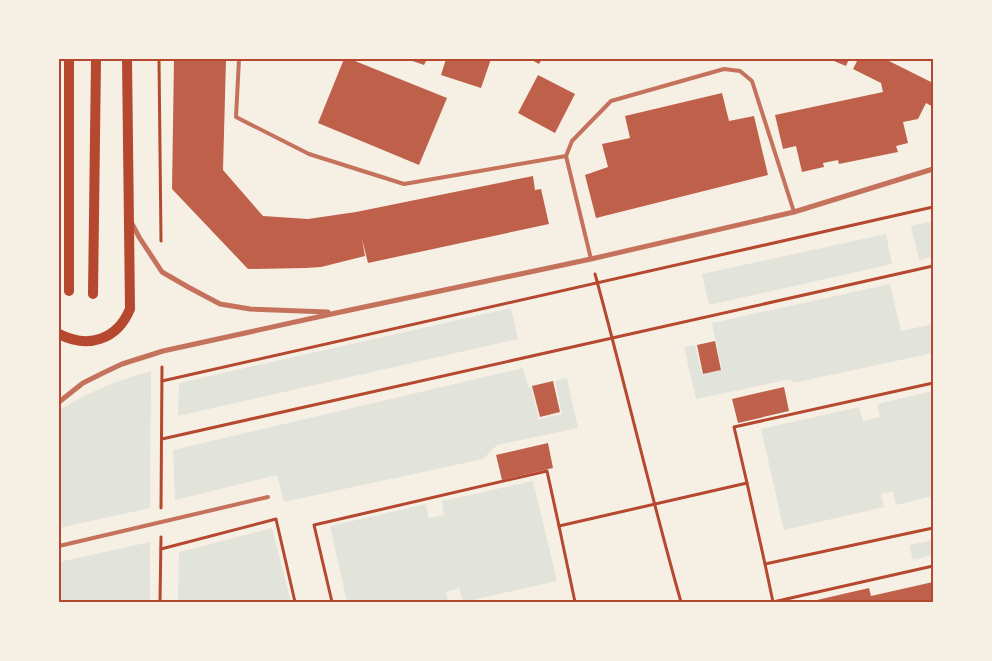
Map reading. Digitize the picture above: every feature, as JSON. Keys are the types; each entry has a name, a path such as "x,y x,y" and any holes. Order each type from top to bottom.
{"main road":[{"path":"69,59 69,291"},
{"path":"93,294 96,59"},
{"path":"59,334 77,341 104,338 114,331 130,309 127,59"}],"street":[{"path":"59,402 83,383 103,373 122,364 163,351 591,259 794,212 933,169"},
{"path":"129,217 139,237 162,272 220,304 250,309 336,313"}],"lane":[{"path":"239,59 236,117 310,154 404,184 566,156"},
{"path":"591,259 566,156 572,142 610,102 724,69 740,71 752,81 794,212"},
{"path":"59,546 268,497"}],"path":[{"path":"159,59 162,272"},
{"path":"162,381 933,207"},
{"path":"591,259 681,602"},
{"path":"162,439 933,266"},
{"path":"160,602 163,351"},
{"path":"933,383 734,427 773,602 933,566"},
{"path":"332,602 314,525 547,471 575,602"},
{"path":"559,526 747,483"},
{"path":"161,549 276,519 295,602"},
{"path":"765,564 933,528"}],"shaded area":[{"path":"933,221 933,257 919,260 911,226"},
{"path":"886,234 892,264 709,305 702,274"},
{"path":"890,284 901,331 933,324 933,353 793,383 791,379 696,399 684,347 695,345 702,375 722,370 712,323"},
{"path":"511,308 518,339 178,416 179,383"},
{"path":"523,368 528,387 531,387 539,419 562,414 555,381 567,378 578,428 497,445 483,459 284,502 277,475 175,500 173,450"},
{"path":"151,371 150,508 59,528 59,410 103,387"},
{"path":"933,391 933,496 896,505 893,491 881,494 884,507 784,530 761,429 859,407 863,421 880,417 877,404"},
{"path":"533,481 557,581 464,602 459,588 446,592 448,602 347,602 330,526 426,504 429,518 444,515 442,501"},
{"path":"272,528 291,602 178,602 179,552"},
{"path":"933,540 933,555 913,560 909,545"},
{"path":"150,542 150,602 59,602 59,562"}],"building":[{"path":"174,59 226,59 223,170 263,216 308,219 356,212 533,176 535,190 541,189 549,224 368,263 362,239 365,256 321,267 248,269 172,189"},
{"path":"344,59 350,59 447,98 419,165 318,123"},
{"path":"407,59 427,59 424,65"},
{"path":"446,59 491,59 481,88 441,75"},
{"path":"530,59 542,59 539,64"},
{"path":"829,59 849,59 846,66"},
{"path":"858,59 885,59 933,83 933,107 926,103 918,119 903,122 908,143 896,146 898,152 839,164 838,160 823,163 824,167 802,172 796,146 783,149 775,115 883,92 881,83 853,69"},
{"path":"538,75 575,94 555,133 518,113"},
{"path":"722,93 729,121 754,116 768,175 596,218 585,175 608,167 602,144 630,138 625,116"},
{"path":"715,341 721,370 703,374 697,345"},
{"path":"553,381 560,412 540,417 532,386"},
{"path":"784,387 789,411 738,423 732,399"},
{"path":"548,443 553,468 502,480 496,455"},
{"path":"933,582 933,602 818,602 817,600 869,588 871,596"}]}
